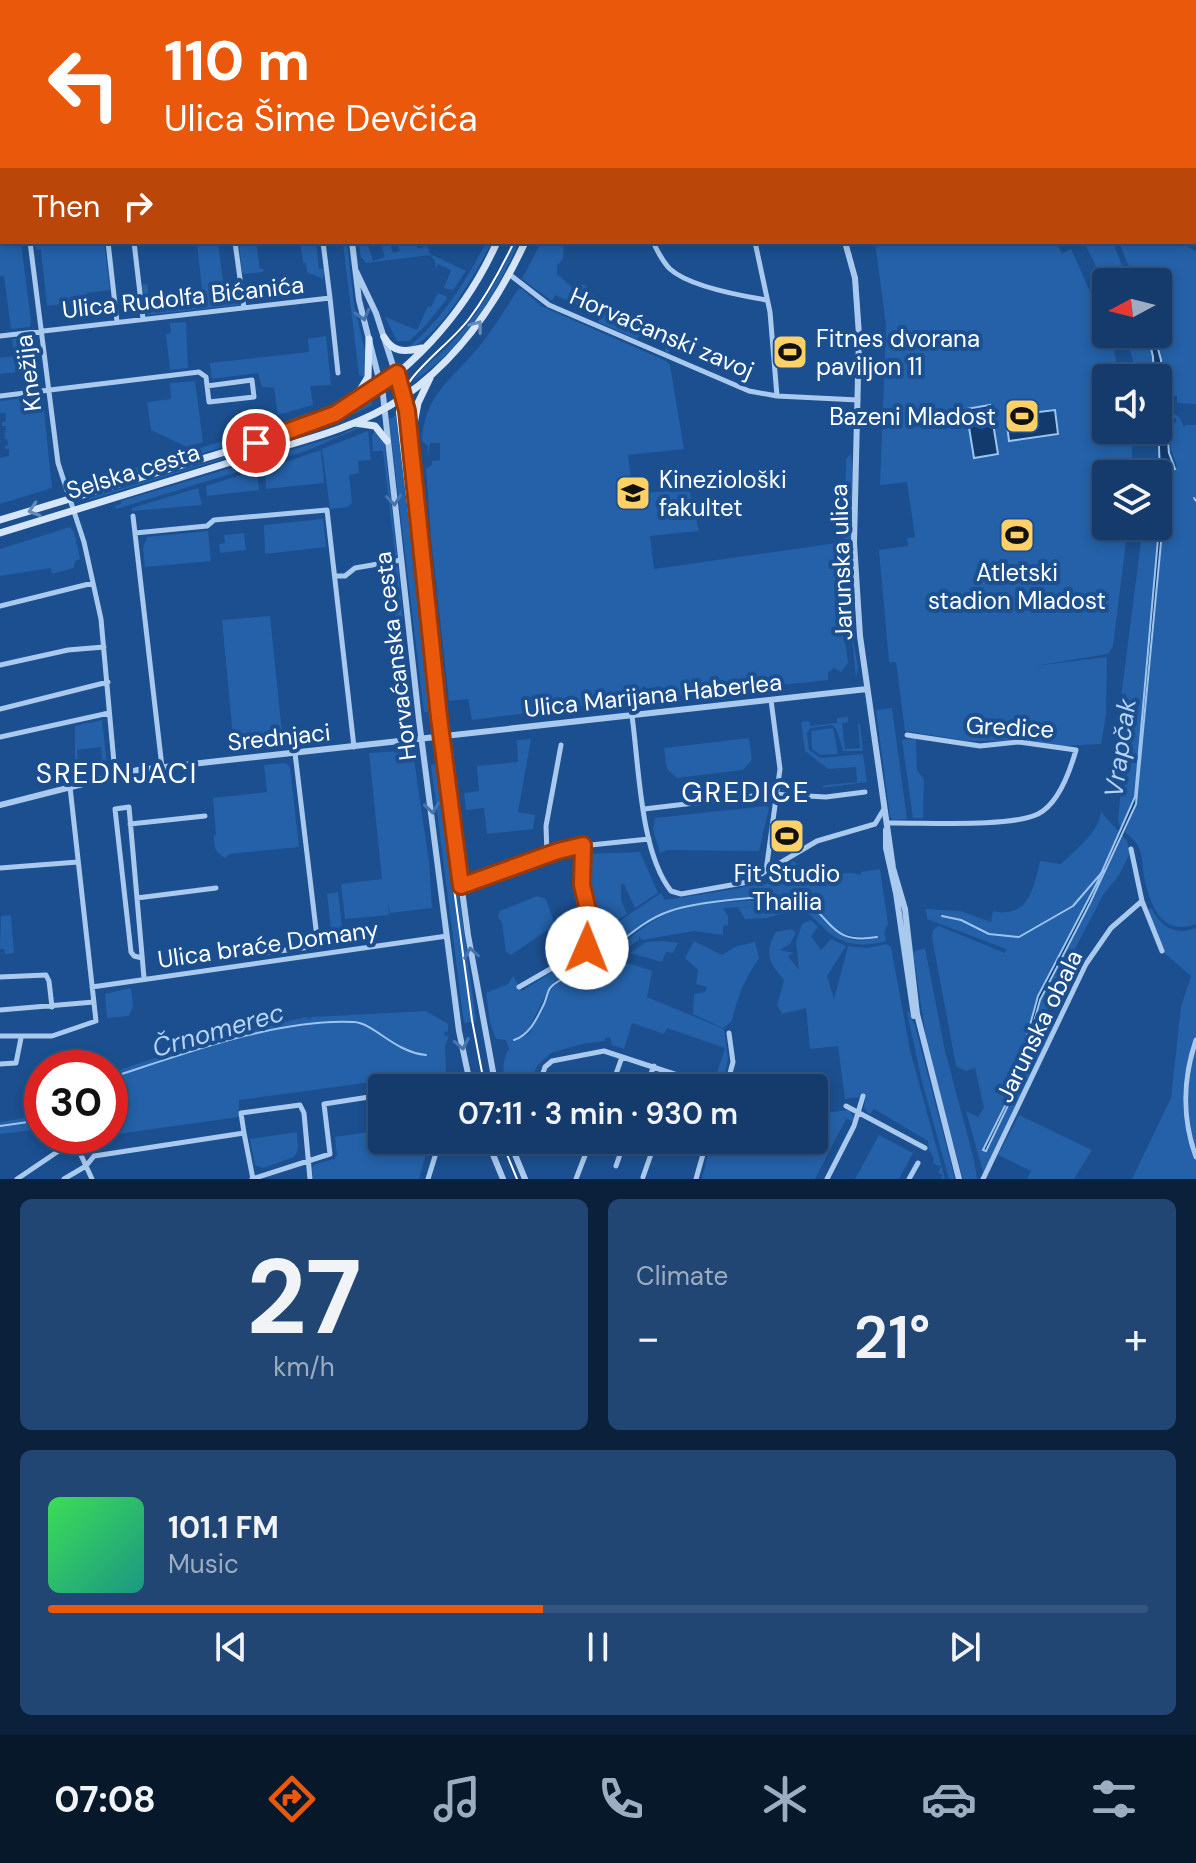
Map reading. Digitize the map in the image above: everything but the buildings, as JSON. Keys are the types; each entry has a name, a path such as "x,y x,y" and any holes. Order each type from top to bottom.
{"main road":[{"name":"Selska cesta","path":"0,520 278,436 348,408 397,373 446,325 473,286 496,244"},
{"name":"Selska cesta","path":"0,533 349,424 404,397 472,333 524,244"},
{"path":"384,337 399,351 427,346"},
{"path":"348,408 367,382 369,339"},
{"path":"411,440 418,403 435,370"},
{"path":"349,424 375,426 387,441"}],"street":[{"name":"Knežija","path":"30,244 58,463 84,542 104,647 115,774"},
{"path":"108,244 117,322"},
{"path":"134,244 143,319"},
{"path":"235,244 244,308"},
{"name":"Ulica Rudolfa Bićanića","path":"323,244 338,373"},
{"name":"Horvaćanska cesta","path":"354,244 359,300 381,386 422,740 459,1031 468,1074"},
{"path":"654,244 671,270 684,278 768,300"},
{"path":"755,244 768,300 777,396"},
{"name":"Jarunska ulica","path":"846,244 859,335 855,588 867,689 893,868 905,909 914,999 959,1179"},
{"name":"Horvaćanska cesta","path":"355,269 370,297 404,397 461,886 481,1020 493,1074"},
{"name":"Horvaćanski zavoj","path":"509,274 549,305 735,386 777,396 859,400"},
{"name":"Ulica Rudolfa Bićanića","path":"0,336 330,298"},
{"path":"0,396 199,372 205,374 209,402 254,397 252,380 207,386"},
{"path":"135,533 207,526 213,520 324,509 328,513 354,747"},
{"path":"133,516 162,767"},
{"path":"335,576 345,576 353,569 366,565 401,560"},
{"path":"0,606 93,583"},
{"path":"0,665 68,650 104,647"},
{"path":"0,709 108,682"},
{"name":"Ulica Marijana Haberlea","path":"422,740 867,689"},
{"path":"766,872 778,794 779,761 771,700"},
{"path":"0,737 109,713"},
{"path":"632,716 649,839 671,891 681,894 740,885 817,841 875,824 885,807"},
{"name":"Gredice","path":"887,823 989,822 1037,814 1057,793 1072,765 1076,750 1019,742 980,746 907,735"},
{"name":"Srednjaci","path":"0,805 115,774 422,740"},
{"path":"547,855 546,826 561,745"},
{"path":"256,954 318,946 295,753"},
{"path":"0,1036 52,1036 96,1021 69,786"},
{"path":"644,809 778,794 826,797 865,792"},
{"path":"142,958 131,952 115,809 129,807 144,978"},
{"path":"130,824 205,816"},
{"name":"Jarunska ulica","path":"887,823 885,838 912,1010 922,1038"},
{"path":"875,824 885,838"},
{"path":"461,886 583,845 649,839"},
{"path":"519,987 591,943 593,931 582,885 583,845"},
{"path":"1131,849 1142,901 1162,951"},
{"path":"0,868 78,862"},
{"path":"137,898 216,888"},
{"name":"Jarunska obala","path":"983,1179 1086,964 1111,928 1142,901"},
{"name":"Ulica braće Domany","path":"92,987 448,936"},
{"path":"0,977 46,975 52,1007"},
{"path":"0,1010 94,1002"},
{"path":"729,1033 733,1062 730,1074"},
{"path":"0,1064 16,1063 21,1038"},
{"path":"1196,1040 1188,1070 1186,1096 1187,1121 1196,1157"},
{"path":"543,1074 552,1061 604,1051 673,1074"},
{"path":"616,1074 622,1057"},
{"path":"651,1074 654,1066"},
{"path":"827,1179 860,1112 863,1096"},
{"path":"310,1179 308,1161 304,1114 300,1105 241,1113 253,1179 308,1161 330,1154 324,1104 368,1097"},
{"path":"846,1106 925,1148"},
{"path":"64,1179 86,1166 94,1156 244,1133"},
{"path":"17,1179 63,1148 75,1147 92,1179"},
{"path":"428,1179 436,1154"},
{"path":"493,1154 503,1179"},
{"path":"515,1154 525,1179"},
{"path":"576,1179 586,1154"},
{"path":"616,1166 620,1154"},
{"path":"643,1177 651,1154"},
{"path":"696,1179 703,1154"},
{"path":"909,1179 918,1163"}],"shaded area":[{"path":"21,244 30,327 11,329 4,276 0,276 0,245"},
{"path":"35,244 104,244 110,290 87,293 87,301 47,306 41,250 36,249"},
{"path":"197,244 218,244 225,297 239,297 239,305 147,315 142,285 147,284 149,297 202,290"},
{"path":"239,244 256,244 263,272 242,272"},
{"path":"300,244 316,244 319,269 324,269 323,279 307,272 306,263 303,263"},
{"path":"343,244 347,244 354,304 367,360 365,378 359,375"},
{"path":"368,244 373,261 385,257 381,244 390,245 393,253 400,251 397,244 416,244 418,249 427,244 430,254 466,271 453,290 444,288 451,270 438,264 436,269 430,255 366,263 361,257 359,245"},
{"path":"485,244 491,244 443,320 431,334 406,349 452,300"},
{"path":"514,244 518,244 475,320 446,355 412,382 471,320"},
{"path":"540,244 564,244 563,259 557,266 557,274 574,289 584,284 603,309 598,314 555,295 552,301 522,279"},
{"path":"875,244 1057,244 1062,254 1071,249 1092,296 1092,348 1113,348 1117,364 1092,364 1092,444 1132,444 1132,460 1092,460 1092,540 1126,540 1113,646 1108,654 1034,666 1107,657 1106,714 1101,744 1063,746 1027,740 969,741 905,731 896,662 889,662 879,550 908,546 907,538 915,537 907,482 880,485 886,326"},
{"path":"1085,244 1114,244 1123,268 1097,268"},
{"path":"1120,244 1185,244 1196,252 1196,404 1177,403 1177,396 1172,396 1172,364 1161,364 1158,348 1172,348 1172,268 1129,268"},
{"name":"Kineziološki fakultet","path":"518,289 541,306 670,365 684,449 628,455 633,494 689,489 699,531 650,536 654,569 837,543 848,663 841,672 834,668 828,672 828,680 665,697 643,686 639,699 472,720 468,699 449,701 426,469 432,461 440,460 440,443 430,443 428,457 428,446 422,441 424,425 434,399 479,347"},
{"path":"438,293 447,299 425,326 409,341 397,341 385,317 417,330"},
{"path":"605,310 628,325 674,344 668,353 666,346 640,335 637,339 598,322"},
{"path":"186,322 188,368 170,370 166,334 171,333 170,323"},
{"path":"33,336 37,370 0,374 0,358 14,356 12,339"},
{"path":"326,336 331,385 310,386 313,405 278,415 274,388 262,387 258,373 212,379 210,363 309,352 308,339"},
{"path":"1129,348 1151,348 1153,364 1134,364"},
{"path":"1151,348 1158,348 1161,364 1153,364"},
{"path":"195,381 203,442 187,447 151,430 147,402 171,399 170,383"},
{"path":"40,396 43,400 52,488 0,504 0,458 9,456 9,449 5,449 8,445 7,439 4,439 6,426 2,426 2,422 5,422 6,413 0,413 0,401"},
{"path":"371,398 372,405 314,431 89,500 292,437 331,422"},
{"path":"990,405 998,454 974,458 966,409"},
{"path":"1055,410 1058,434 1009,441 1006,416"},
{"path":"1172,412 1180,418 1184,427 1196,425 1196,924 1184,927 1166,922 1154,908 1144,877 1140,849 1125,832 1138,795 1161,540 1172,540 1172,471 1177,467 1171,444 1172,423 1176,423 1176,418 1172,418"},
{"path":"306,413 309,417 287,428 86,488 85,483"},
{"path":"401,413 435,711 424,712 389,419"},
{"path":"364,426 306,451 116,509 115,506 121,501 338,436"},
{"path":"376,429 384,441 397,555 392,559 389,555 395,553 383,451 373,451 372,436"},
{"path":"368,431 371,460 358,461 359,473 349,475 352,503 348,507 330,509 322,449"},
{"path":"1159,444 1168,444 1172,460 1159,460"},
{"path":"321,450 324,483 266,489 265,469"},
{"path":"851,454 850,568 858,668 856,678 844,559 846,459"},
{"path":"257,470 259,490 207,496 206,486"},
{"path":"198,488 202,505 132,511 132,508"},
{"path":"323,519 326,547 265,554 264,525"},
{"path":"70,527 80,559 75,561 74,568 52,574 51,568 0,576 0,549"},
{"path":"208,531 211,561 145,567 143,548 147,537"},
{"path":"244,533 246,550 220,553 219,544 225,543 224,535"},
{"path":"1141,540 1158,540 1137,788 1133,805 1121,828 1118,821 1123,765 1115,744"},
{"path":"1158,540 1161,540 1136,804 1040,1000 1015,1091 986,1151 983,1150 1011,1094 1038,996 1097,883 1135,797"},
{"path":"392,561 398,567 412,719 409,718 389,565"},
{"path":"270,616 283,742 234,747 222,620"},
{"path":"892,708 907,819 893,820 890,817 876,710"},
{"path":"848,717 848,722 842,723 845,749 860,748 860,724 863,751 843,751 837,730 832,725 810,728 807,733 809,750 821,758 863,754 867,782 822,788 825,785 857,782 856,767 828,769 805,751 801,722 809,721 810,726 837,723 837,718"},
{"path":"102,720 107,764 83,771 82,762 102,759 101,747 77,750 80,772 75,773 75,726"},
{"path":"833,728 838,754 820,755 812,749 811,731"},
{"path":"749,738 752,760 743,770 677,778 667,769 664,748"},
{"path":"916,738 917,770 924,779 923,818 913,818 902,740"},
{"path":"531,739 518,812 535,815 533,829 487,834 484,808 466,810 464,793 479,791 477,766 518,762 517,740"},
{"path":"369,753 410,753 414,759 429,862 432,908 390,913 388,902 389,915 345,919 341,884 382,879"},
{"path":"285,763 290,767 299,847 230,854 225,858 215,847 213,798 267,792 264,765"},
{"path":"441,764 476,1021 464,1023 431,765"},
{"path":"767,806 759,851 667,850 660,853 653,830 655,818"},
{"path":"1101,812 1127,841 1130,853 1119,875 1103,895 1058,982 1043,1021 1053,1027 1013,1117 983,1172 966,1111 978,1117 984,1108 975,1068 966,1071 956,1066 933,930 939,926 1005,953 1006,949 927,919 926,909 960,911 991,922 993,911 1015,910 1028,899 1040,861 1061,864 1091,834"},
{"path":"640,852 658,893 635,908 624,884 621,884 621,900 627,914 598,933 601,929 592,897 587,898 586,892 592,887 592,881 584,871 590,870 591,862 585,861 586,854"},
{"path":"794,861 802,870 817,876 842,873 861,875 861,872 880,869 888,924 884,933 886,941 870,944 846,942 832,935 801,909 769,905 791,911 767,918 745,919 738,908 769,906 723,908 728,916 728,925 723,926 723,935 694,931 642,940 639,936 639,940 590,973 593,977 601,970 622,963 652,971 647,997 724,1029 728,1059 725,1074 717,1073 725,1048 667,1028 664,1034 632,1023 624,1049 612,1045 610,1037 605,1038 605,1041 551,1053 537,1066 534,1074 504,1074 509,1049 506,1040 496,1039 490,1023 486,993 508,984 513,976 522,991 593,947 597,936 661,893 665,900 741,888 761,880 765,885","holes":["787,896 804,901 815,909 823,919 794,899 783,897 700,905 666,914 596,963 554,986 529,1034 513,1041 527,1032 551,985 584,968 655,916 686,906","830,925 861,937 878,937 851,940 841,935"]},
{"path":"338,892 342,927 331,929 327,894"},
{"path":"537,896 546,899 555,925 511,955 506,952 502,923 498,917 500,911"},
{"path":"1151,908 1169,928 1182,931 1196,928 1196,1179 1132,1179 1171,1098 1181,1007 1191,976 1163,952 1147,910"},
{"path":"11,915 14,953 5,954 4,949 0,949 1,916"},
{"path":"811,920 818,927 811,936 821,950 831,939 846,946 827,976 834,999 848,946 867,948 886,944 891,947 910,1050 945,1179 941,1179 943,1175 938,1173 941,1167 933,1163 928,1141 874,1109 870,1114 867,1112 864,1107 866,1096 845,1099 838,1046 810,1049 806,1008 782,1014 777,1005 784,980 770,958 772,939 776,932 792,929 796,933 790,944 780,950 794,953 788,956 799,970 796,942 802,924"},
{"path":"694,941 722,955 735,947 755,942 759,958 742,988 732,1021 723,1028 693,1014 694,994 705,992 707,987 696,984 698,970 685,958"},
{"path":"646,942 678,943 673,953 666,952 662,962 630,953"},
{"path":"925,948 945,1051 977,1179 963,1179 927,1044 913,952"},
{"path":"131,988 133,1006 129,1016 107,1018 105,994"},
{"path":"426,1011 448,1024 448,1031 444,1032 445,1036 449,1036 445,1045 446,1072 368,1074 368,1083 239,1100 239,1117 128,1132 128,1067 204,1041 312,1017"},
{"path":"907,1012 915,1026 955,1179 949,1179 922,1082"},
{"path":"849,1110 853,1121 846,1119 828,1154 828,1112"},
{"path":"1019,1115 1092,1150 1074,1179 1027,1179 1031,1171 998,1155"},
{"path":"24,1118 24,1131 0,1134 0,1122"},
{"path":"297,1132 298,1150 294,1157 263,1168 255,1165 250,1139"},
{"path":"368,1132 368,1154 426,1154 419,1179 313,1179 312,1168 316,1164 334,1159 337,1155 335,1137"},
{"path":"879,1135 913,1153 899,1179 855,1179"},
{"path":"708,1154 828,1154 815,1179 702,1179"}],"waterway":[{"name":"Črnomerec","path":"942,916 961,920 989,934 1019,937 1073,906 1104,870"},
{"name":"Črnomerec","path":"514,1040 532,1025 554,984 594,962 647,922 670,911 734,900 787,898 809,905 848,937 877,937"},
{"name":"Črnomerec","path":"128,1072 235,1038 326,1022 362,1024 404,1049 426,1055"},
{"name":"Črnomerec","path":"0,1126 24,1123"}],"tram line":[{"path":"482,1074 450,859 397,412 400,399 415,375 460,330 482,301 513,244"},
{"path":"507,1154 517,1179"}],"place":[{"name":"Fitnes dvorana paviljon 11","path":"790,352"},
{"name":"Bazeni Mladost","path":"1022,416"},
{"name":"Kineziološki fakultet","path":"633,493"},
{"name":"Atletski stadion Mladost","path":"1017,535"},
{"name":"Fit Studio Thailia","path":"787,836"}],"district":[{"name":"SREDNJACI","path":"117,773"},
{"name":"GREDICE","path":"746,792"}],"route":[{"path":"256,443 348,408 397,373 407,411 439,717 461,886 583,845 582,885 594,936 587,948"}],"water label":[{"name":"Vrapčak","path":"1120,748"}]}
